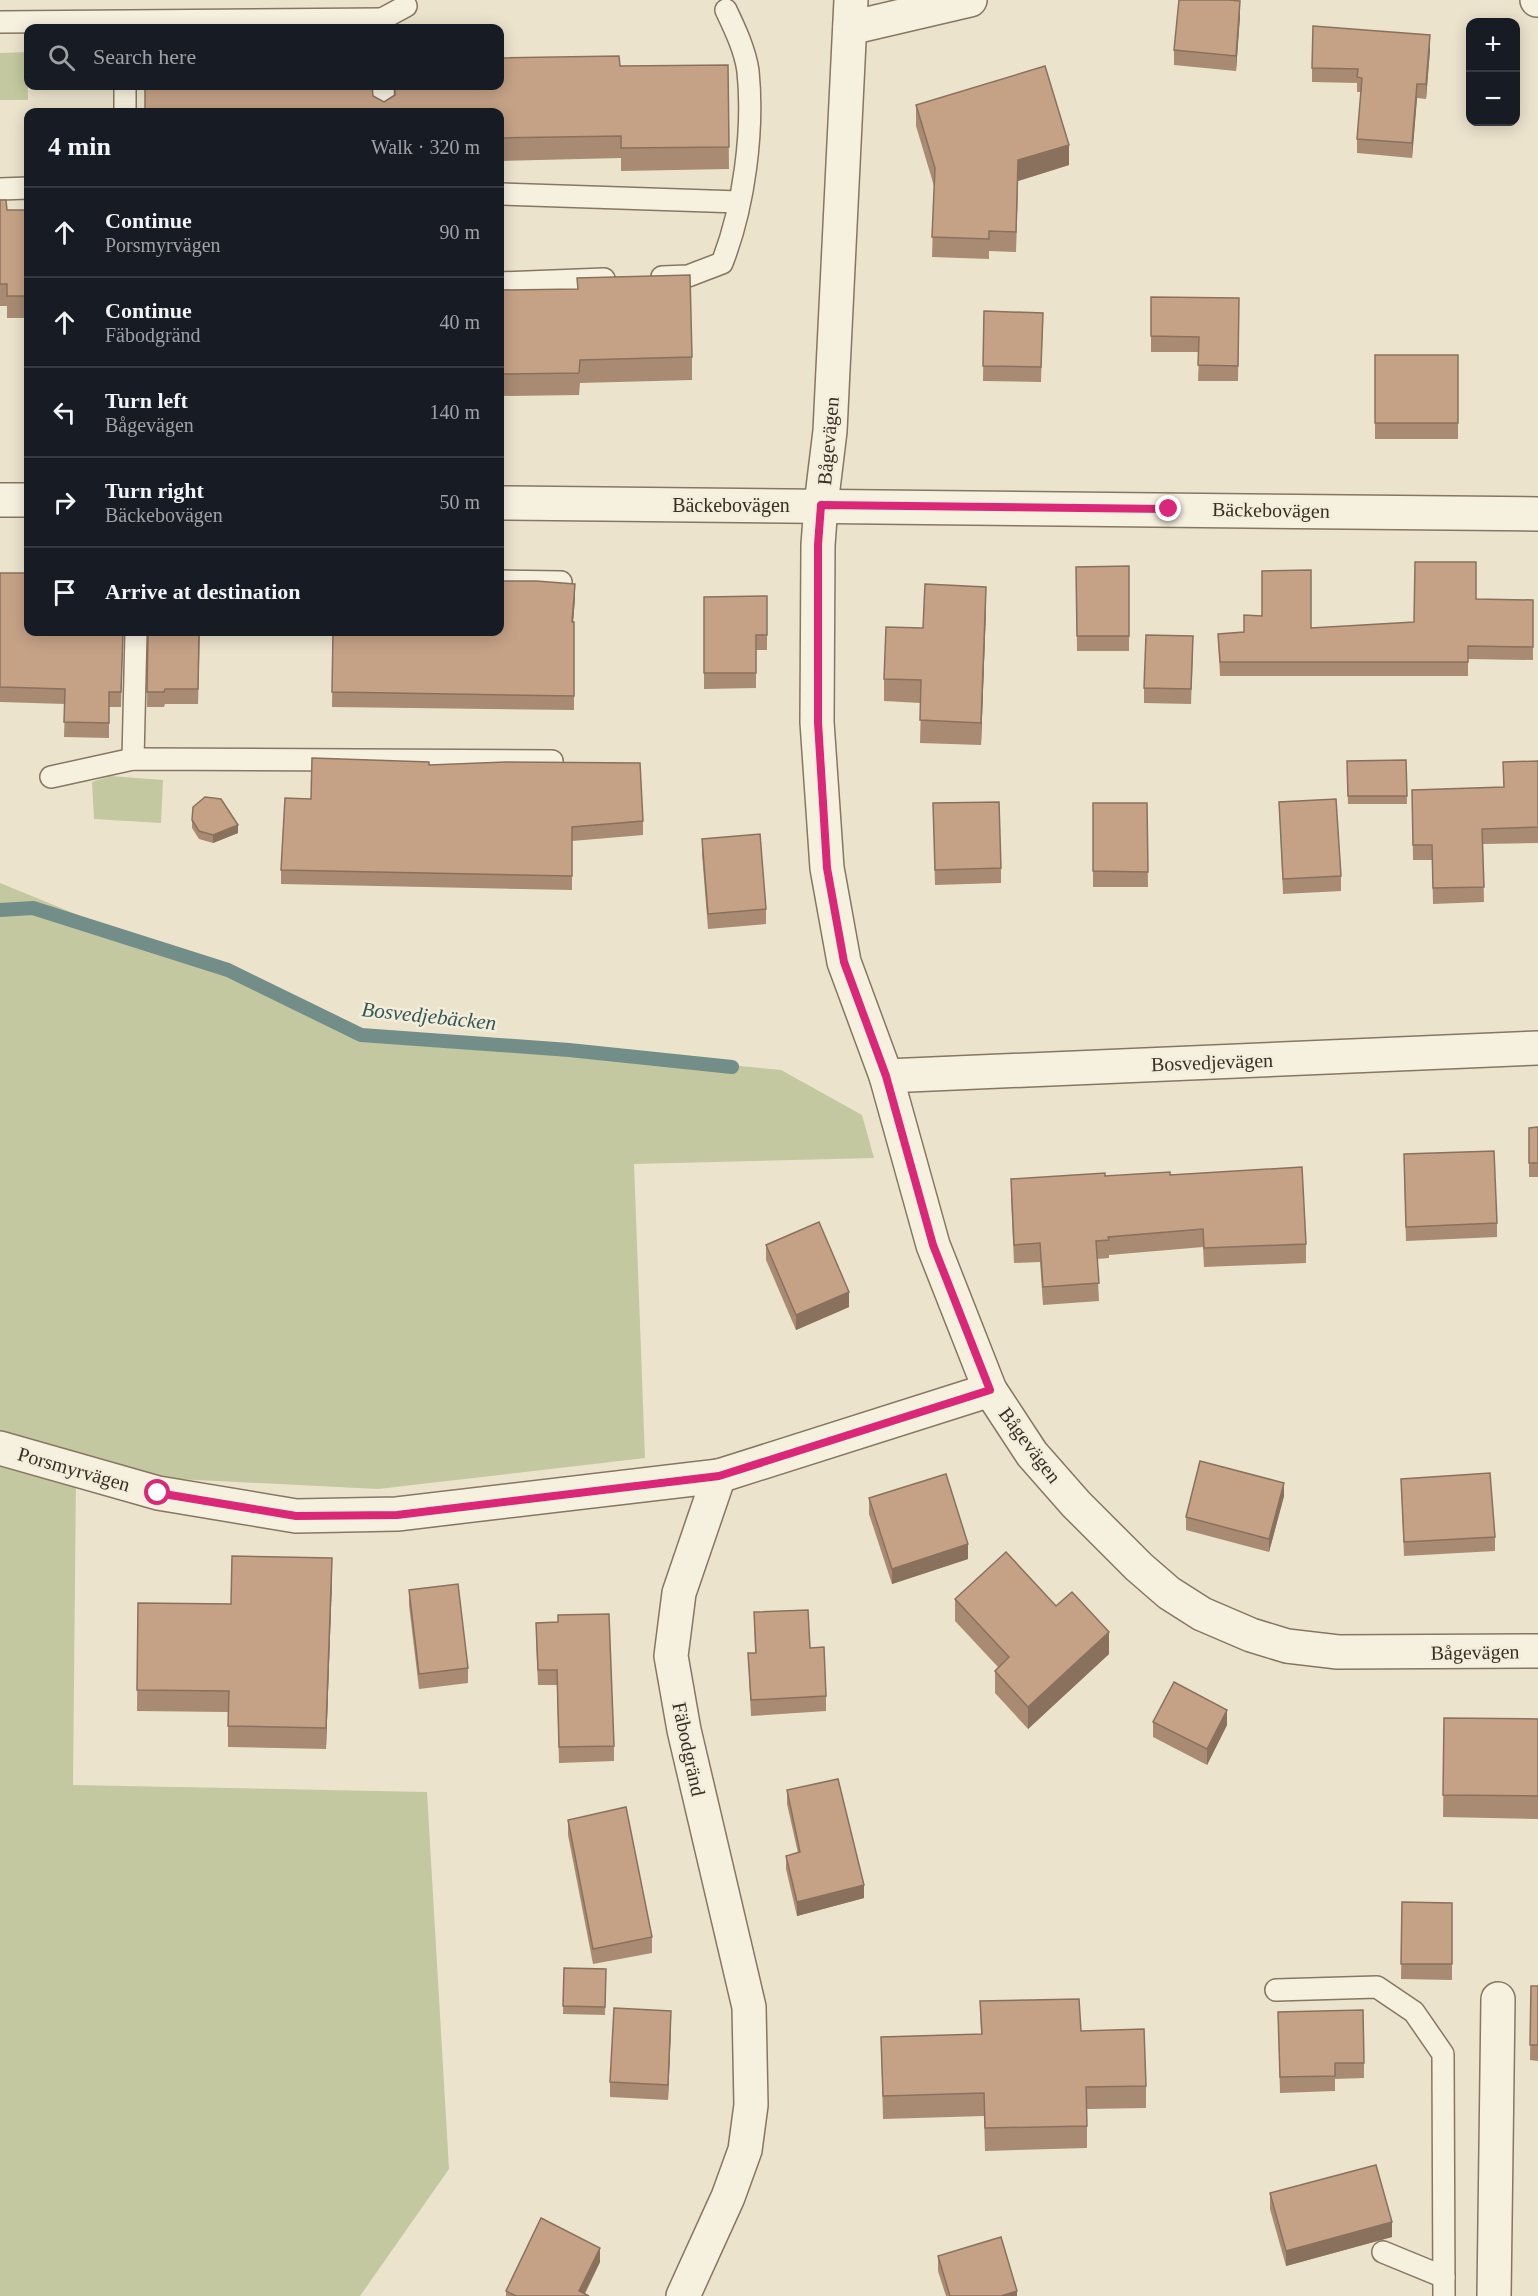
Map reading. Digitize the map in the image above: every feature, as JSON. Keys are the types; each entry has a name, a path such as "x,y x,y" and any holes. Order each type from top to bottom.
{"street":[{"path":"851,14 970,0"},
{"name":"Bågevägen","path":"851,14 831,409 818,545 818,722 827,868 844,962 886,1076 933,1245 990,1390 1032,1454 1076,1504 1139,1567 1169,1593 1202,1614 1251,1635 1287,1646 1338,1652 1538,1651"},
{"path":"0,500 24,500"},
{"name":"Bäckebovägen","path":"504,503 1538,514"},
{"name":"Bosvedjevägen","path":"886,1076 1538,1048"},
{"path":"719,1476 990,1390"},
{"name":"Porsmyrvägen","path":"0,1448 158,1493 296,1516 397,1515 719,1476"},
{"name":"Fäbodgränd","path":"683,2296 728,2198 745,2150 751,2105 749,2007 684,1730 671,1656 680,1593 719,1476"},
{"path":"1494,2296 1498,1999"}],"lane":[{"path":"382,24 406,6"},
{"path":"504,283 688,276 722,263 732,237 740,202 750,127 748,70 739,38 726,10"},
{"path":"0,22 84,24"},
{"path":"125,90 125,108"},
{"path":"383,90 384,108"},
{"path":"0,189 24,188"},
{"path":"504,194 740,202"},
{"path":"504,581 561,582"},
{"path":"133,759 136,636"},
{"path":"51,777 133,759 552,761"},
{"path":"1276,1990 1377,1987 1414,2012 1443,2054 1444,2287"},
{"path":"1383,2252 1444,2287"}],"green space":[{"path":"24,52 24,90 28,90 28,100 0,100 0,53"},
{"path":"110,776 163,780 161,823 94,819 92,782"},
{"path":"0,883 356,1029 781,1070 862,1115 874,1158 634,1164 645,1458 378,1489 76,1474 73,1785 427,1792 449,2169 360,2296 0,2296"}],"building":[{"path":"1179,0 1240,1 1236,56 1174,50"},
{"path":"1313,26 1430,35 1426,84 1417,84 1412,143 1357,139 1362,78 1357,77 1358,69 1312,68"},
{"path":"619,56 620,66 728,65 729,147 621,148 621,136 504,138 504,108 145,108 145,90 372,90 373,96 384,102 395,95 395,90 504,90 504,58"},
{"path":"1045,66 1069,145 1018,160 1016,232 989,231 989,239 932,237 935,168 916,105"},
{"path":"0,200 6,200 7,210 24,210 24,296 7,296 7,284 0,284"},
{"path":"690,275 692,357 580,360 579,373 504,374 504,290 578,289 577,278"},
{"path":"1151,297 1239,298 1238,366 1198,365 1199,337 1151,336"},
{"path":"984,311 1043,313 1041,367 983,366"},
{"path":"1375,355 1458,355 1458,423 1375,423"},
{"path":"1415,562 1476,562 1476,599 1533,600 1533,647 1468,646 1468,662 1220,662 1218,634 1244,632 1244,615 1262,616 1262,571 1311,570 1311,628 1414,622"},
{"path":"1129,566 1129,636 1077,636 1076,567"},
{"path":"0,573 24,573 24,636 123,636 121,692 109,692 109,723 64,722 65,689 0,687"},
{"path":"504,581 575,584 572,622 574,622 574,696 332,692 333,636 504,636"},
{"path":"925,584 986,587 981,723 920,720 921,680 884,679 886,627 923,628"},
{"path":"767,596 767,635 756,635 756,673 704,673 704,597"},
{"path":"1146,635 1193,636 1191,689 1144,688"},
{"path":"148,636 199,636 198,689 165,689 164,692 147,692"},
{"path":"312,758 429,762 429,765 505,762 640,763 643,821 572,827 572,876 281,870 285,798 311,799"},
{"path":"1406,760 1407,796 1348,796 1347,761"},
{"path":"1538,761 1538,827 1482,829 1484,887 1433,888 1432,845 1413,845 1412,790 1504,787 1503,762"},
{"path":"205,797 221,799 238,825 213,835 199,831 192,820 193,807"},
{"path":"1336,799 1341,876 1283,879 1279,802"},
{"path":"999,802 1001,868 935,870 933,803"},
{"path":"1093,803 1147,803 1148,872 1093,871"},
{"path":"760,834 766,909 708,914 702,839"},
{"path":"1538,1127 1538,1163 1529,1163 1529,1128"},
{"path":"1494,1151 1497,1223 1406,1227 1404,1154"},
{"path":"1302,1167 1306,1244 1204,1248 1203,1229 1108,1237 1109,1240 1096,1241 1099,1283 1043,1287 1040,1243 1014,1245 1011,1179 1105,1173 1105,1176 1170,1172 1170,1175"},
{"path":"819,1222 849,1292 796,1315 766,1245"},
{"path":"1200,1461 1284,1483 1269,1539 1186,1517"},
{"path":"1490,1473 1495,1537 1404,1542 1401,1479"},
{"path":"946,1474 968,1544 892,1569 869,1498"},
{"path":"1006,1552 1056,1606 1072,1592 1109,1632 1028,1707 995,1671 1009,1657 955,1599"},
{"path":"232,1556 332,1558 326,1728 228,1726 229,1691 137,1690 138,1603 231,1604"},
{"path":"458,1584 468,1668 419,1674 409,1590"},
{"path":"808,1610 810,1648 824,1647 826,1696 751,1700 748,1653 756,1653 754,1612"},
{"path":"609,1614 614,1746 559,1747 557,1670 538,1670 536,1623 558,1622 558,1615"},
{"path":"1174,1682 1227,1710 1207,1749 1153,1722"},
{"path":"1444,1718 1538,1719 1538,1796 1443,1795"},
{"path":"838,1779 864,1885 797,1902 786,1856 800,1852 787,1790"},
{"path":"626,1807 652,1937 593,1949 568,1820"},
{"path":"1402,1902 1452,1903 1452,1964 1401,1964"},
{"path":"564,1968 606,1969 605,2007 563,2006"},
{"path":"1531,1986 1538,1986 1538,2045 1530,2045"},
{"path":"1079,1999 1081,2031 1144,2029 1146,2086 1086,2087 1087,2126 985,2128 984,2093 883,2096 881,2037 982,2034 980,2001"},
{"path":"614,2008 671,2011 668,2085 610,2082"},
{"path":"1363,2010 1364,2063 1335,2063 1335,2076 1280,2077 1278,2012"},
{"path":"1376,2165 1392,2222 1286,2251 1270,2193"},
{"path":"541,2218 600,2248 579,2291 589,2296 516,2296 506,2291"},
{"path":"1001,2237 1017,2291 1001,2296 950,2296 938,2256"}],"waterway":[{"name":"Bosvedjebäcken","path":"0,910 33,908 228,970 361,1035 569,1050 732,1067"}],"route":[{"path":"158,1493 296,1516 397,1515 719,1476 990,1390 933,1245 886,1076 844,962 827,868 818,722 818,545 821,505 1169,509"}]}
